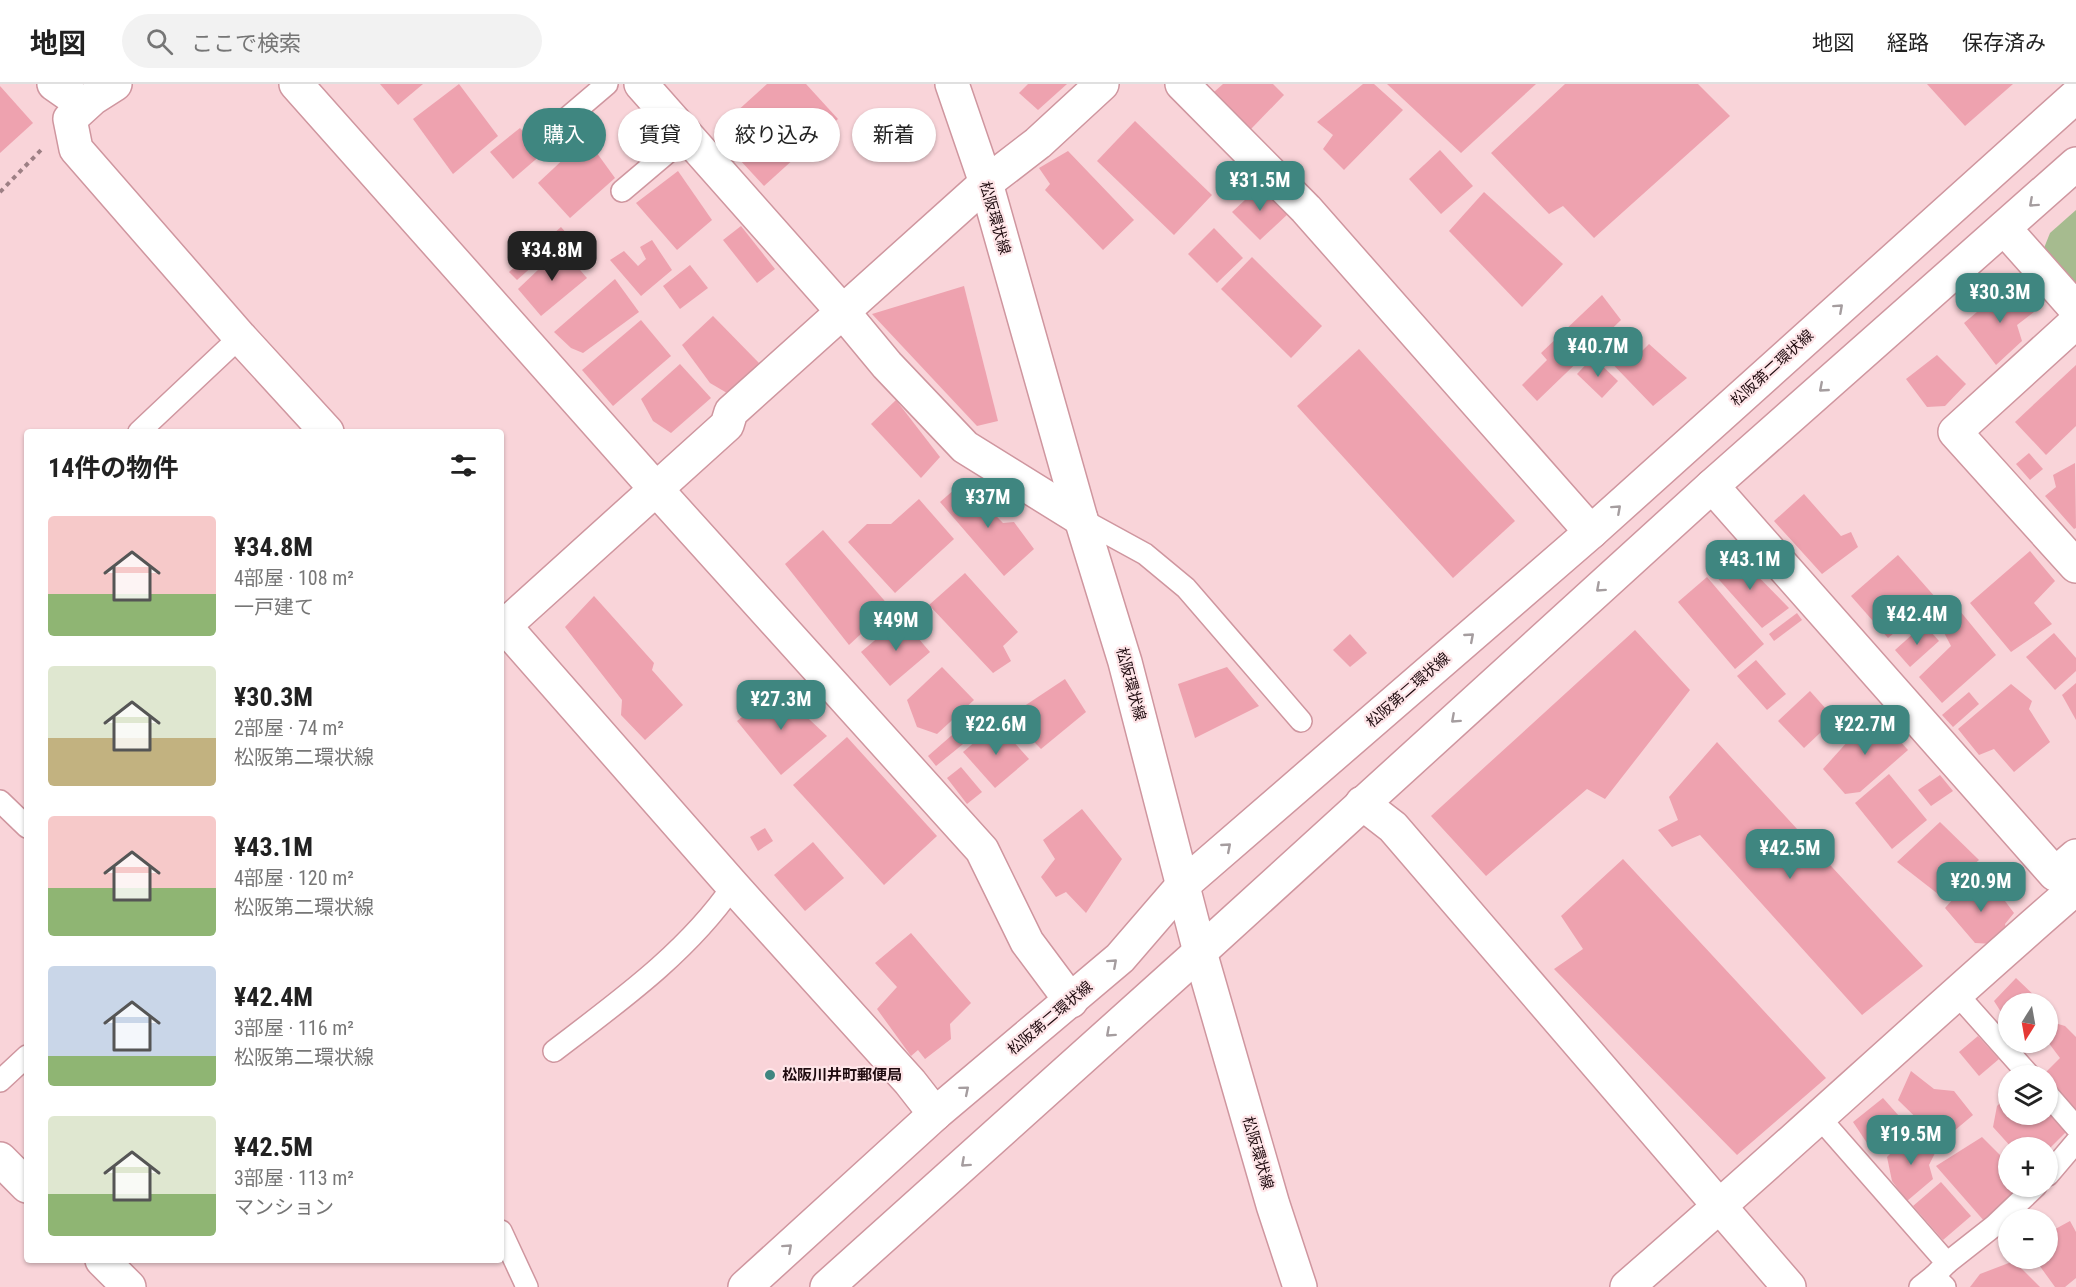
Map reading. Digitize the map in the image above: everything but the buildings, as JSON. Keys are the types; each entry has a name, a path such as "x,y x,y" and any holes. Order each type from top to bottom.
{"street":[{"path":"54,84 77,112 76,148 240,337 324,429"},
{"path":"77,112 115,84"},
{"path":"296,84 656,489 982,850 1027,942 1071,1001"},
{"path":"641,84 662,108"},
{"name":"松阪環状線","path":"952,84 986,183 1081,519 1125,662 1200,952 1273,1205 1300,1287"},
{"path":"504,624 727,424 730,412 986,183 1038,143 1102,84"},
{"path":"1182,84 1306,209 1591,531"},
{"name":"松阪第二環状線","path":"745,1287 935,1114 1120,958 1183,885 1591,531 2076,96"},
{"path":"702,153 887,365 965,447 1081,519"},
{"path":"827,1287 1200,952 1712,486 2076,164"},
{"path":"2004,228 2076,309"},
{"path":"2076,322 1955,432 2076,566"},
{"path":"1712,486 2055,874 2076,856"},
{"path":"504,628 910,1082 935,1114"},
{"path":"1362,803 1393,826 1789,1287"},
{"path":"1627,1287 1720,1207 1818,1116 2076,888"},
{"path":"0,1159 24,1183"},
{"path":"105,1263 129,1287"}],"lane":[{"path":"579,108 607,84"},
{"path":"622,191 656,162"},
{"path":"142,429 240,337"},
{"path":"1081,519 1145,554 1186,588 1301,721"},
{"path":"0,801 24,824"},
{"path":"554,1051 647,979 716,910 733,886"},
{"path":"1956,993 2020,1065"},
{"path":"0,1081 24,1059"},
{"path":"2058,1106 2076,1127"},
{"path":"1818,1116 1936,1278 2024,1197"},
{"path":"2058,1163 2076,1142"},
{"path":"504,1237 527,1287"}],"path":[{"path":"0,192 77,112"}],"green space":[{"path":"2076,210 2076,284 2044,248 2050,233"}],"place":[{"name":"松阪川井町郵便局","path":"770,1075"}]}
